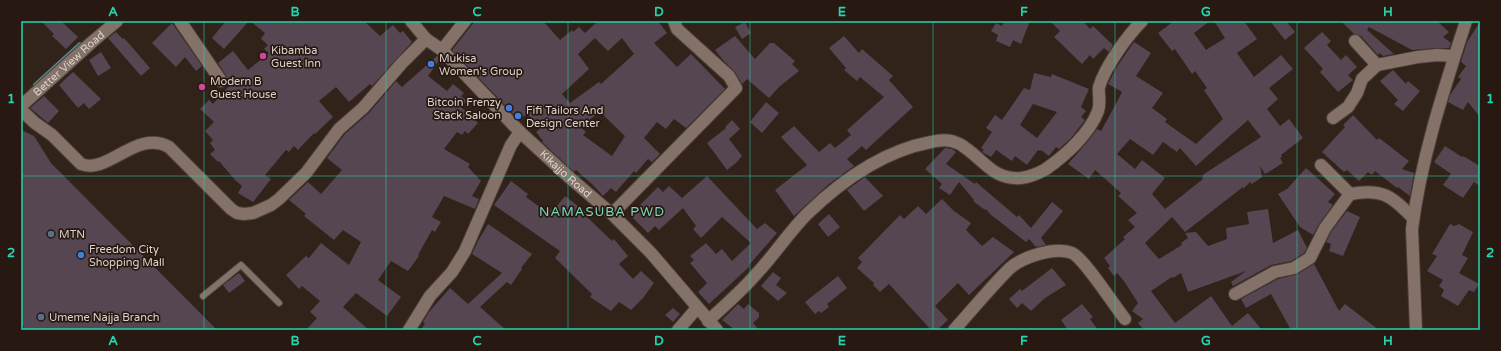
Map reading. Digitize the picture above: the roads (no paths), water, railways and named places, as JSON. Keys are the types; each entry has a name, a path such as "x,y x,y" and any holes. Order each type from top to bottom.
{"street":[{"name":"Better View Road","path":"21,106 117,21"},
{"path":"180,21 221,81"},
{"name":"Kikajjo Road","path":"411,21 426,38 442,50 520,132 612,214 651,253 717,330"},
{"path":"442,50 465,21"},
{"path":"612,214 736,88 729,76 677,29 674,21"},
{"path":"708,321 734,298 758,273 806,215 847,180 885,157 924,143 944,140 958,143 999,175 1011,178 1027,177 1046,169 1076,144 1091,124 1099,109 1099,87 1111,62 1133,30 1142,21"},
{"path":"1416,330 1412,229 1413,218 1443,90 1466,21"},
{"path":"21,110 35,123 52,135 81,164 87,166 100,164 128,150 148,143 159,142 164,144 169,147 231,209 237,213 253,213 270,206 306,173 339,129 363,108 426,38"},
{"path":"1355,41 1377,65"},
{"path":"1333,118 1348,107 1357,94 1362,79 1377,65 1418,57 1437,55 1454,56"},
{"path":"409,330 430,296 452,272 462,257 511,145 520,132"},
{"path":"1321,165 1350,194"},
{"path":"1235,294 1275,272 1294,268 1310,258 1325,228 1350,194 1375,192 1391,197 1413,218"},
{"path":"954,330 1010,268 1024,260 1051,251 1072,253 1083,262 1124,319"},
{"path":"678,330 697,308"}],"lane":[{"path":"203,296 241,265 279,303"}],"waterway":[{"path":"35,85 80,44"}],"place":[{"name":"Kibamba Guest Inn","path":"263,56"},
{"name":"Mukisa Women's Group","path":"431,64"},
{"name":"Modern B Guest House","path":"202,87"},
{"name":"Bitcoin Frenzy Stack Saloon","path":"509,108"},
{"name":"Fifi Tailors And Design Center","path":"518,116"},
{"name":"MTN","path":"51,234"},
{"name":"Freedom City Shopping Mall","path":"81,255"},
{"name":"Umeme Najja Branch","path":"41,317"}],"district":[{"name":"NAMASUBA PWD","path":"602,212"}]}
